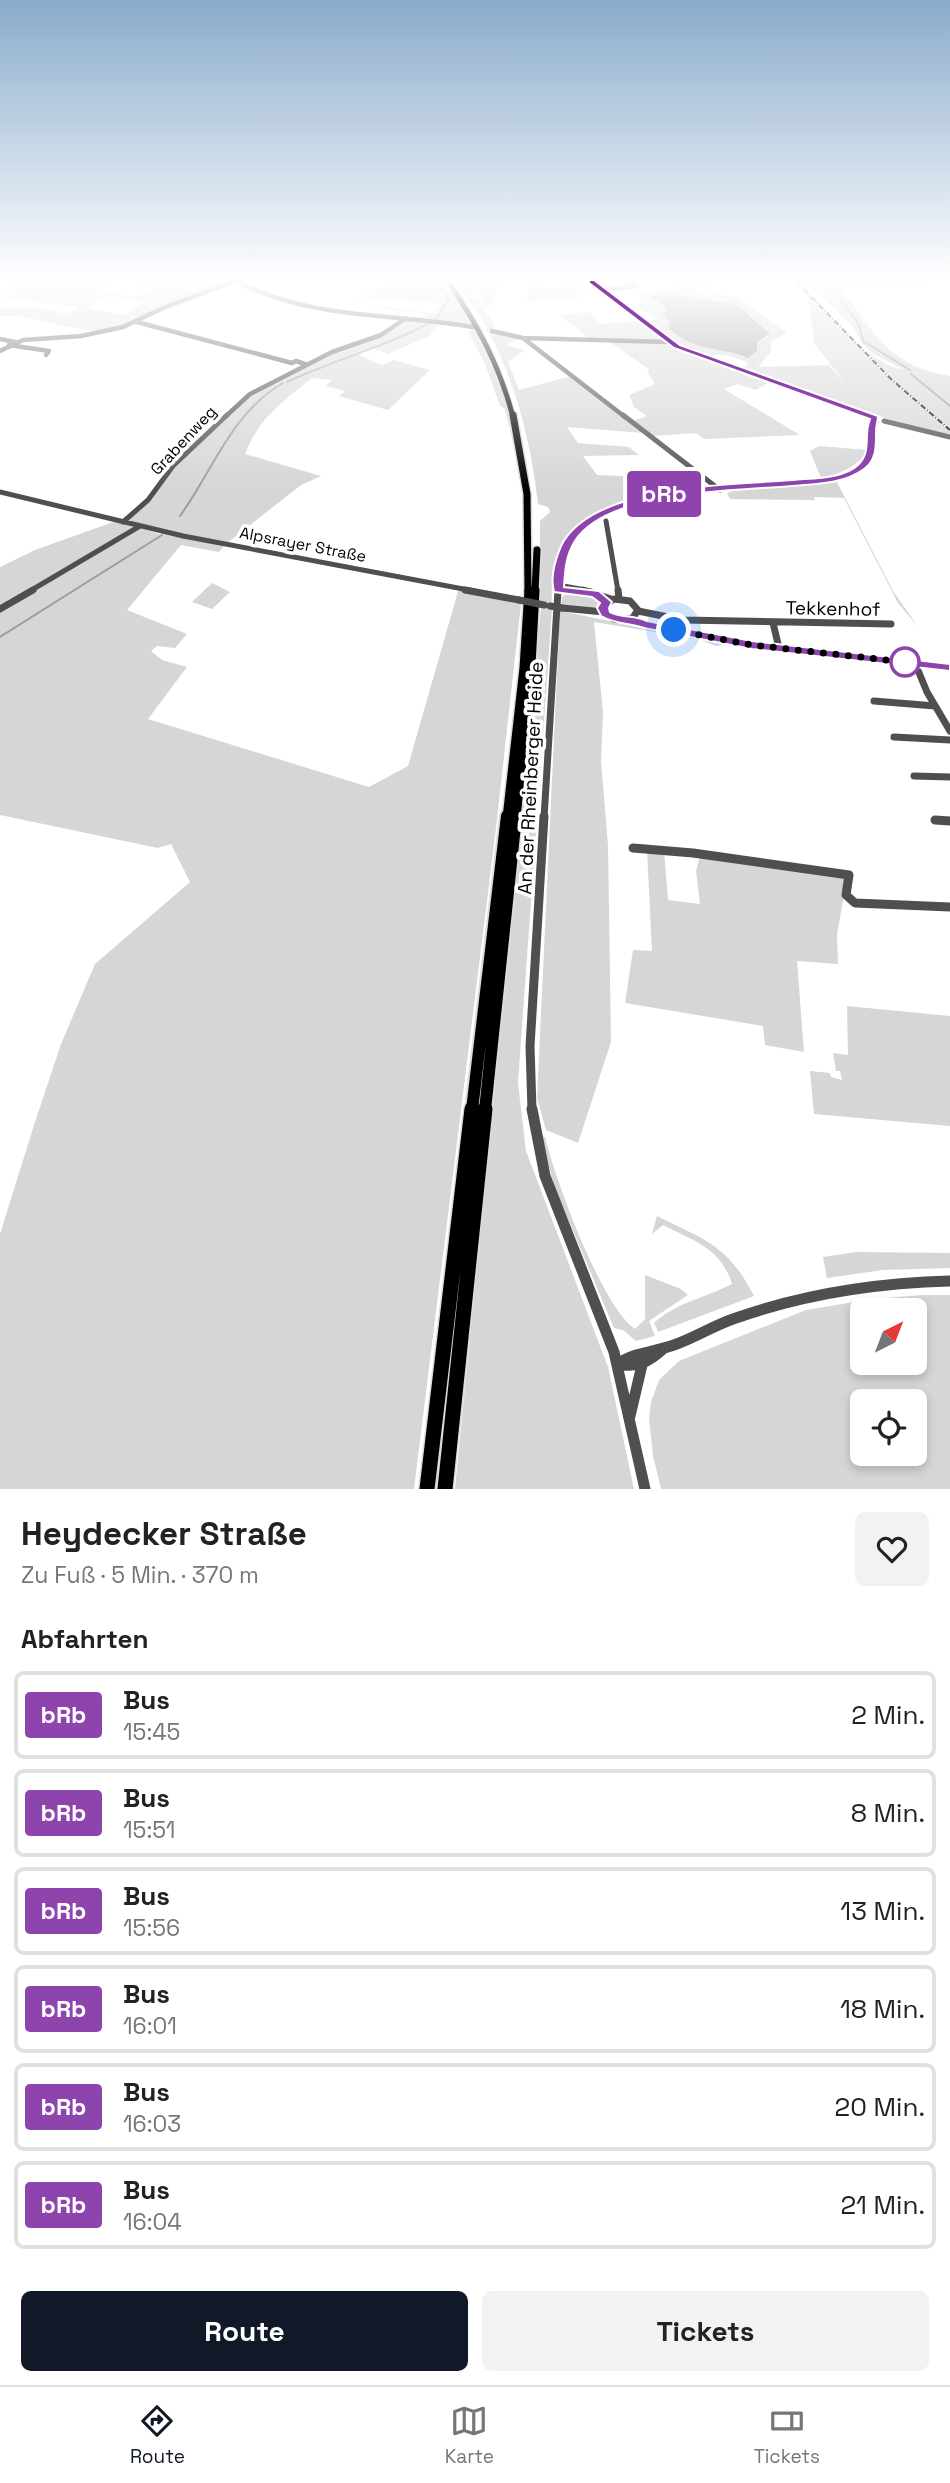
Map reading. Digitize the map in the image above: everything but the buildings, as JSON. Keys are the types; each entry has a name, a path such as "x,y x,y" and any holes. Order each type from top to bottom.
{"highway":[{"path":"444,1489 445,1412 519,711 530,549 522,451 508,396 489,350"},
{"path":"427,1489 445,1412 530,684 537,548 528,457 514,397 494,350"}],"street":[{"path":"46,350 49,351 46,355"},
{"path":"245,350 306,364"},
{"name":"Grabenweg","path":"123,522 148,500 173,466 242,400 306,364 341,350"},
{"path":"539,350 720,490"},
{"path":"693,350 879,420 950,437"},
{"path":"868,410 879,420"},
{"name":"An der Rheinberger Heide","path":"644,1485 618,1364 587,1276 547,1180 536,1138 529,1082 560,561 570,539 600,514 626,502 819,481 851,473 864,465 872,454 871,428 879,420"},
{"name":"Alpsrayer Straße","path":"0,492 140,526 562,608 604,612 614,620 632,619 647,625 779,648 950,668"},
{"path":"606,521 610,527 619,598"},
{"path":"0,609 140,526"},
{"path":"558,588 586,591 609,601 619,598 633,603 638,611 632,619"},
{"path":"604,612 609,601"},
{"name":"Tekkenhof","path":"638,611 677,620 891,624"},
{"name":"Tekkenhof","path":"773,623 779,648"},
{"path":"915,663 950,731"},
{"path":"874,701 950,713"},
{"path":"894,737 950,740"},
{"path":"914,776 950,777"},
{"path":"935,820 950,821"},
{"path":"634,848 693,853 849,875 846,895 855,903 950,907"},
{"path":"618,1364 634,1354 663,1349 733,1319 798,1299 856,1287 950,1281"},
{"path":"618,1364 630,1368 642,1365 663,1349"},
{"path":"630,1416 635,1400 634,1388 642,1365"}],"shaded area":[{"path":"341,350 366,350 357,354 382,365 394,360 430,370 388,410 339,396 345,391 326,386 331,380 312,378 281,403 264,420 245,454 321,476 301,485 226,544 123,522 148,500 173,466 250,394 301,366"},
{"path":"478,350 488,350 497,374 519,454 516,453 505,409 500,406"},
{"path":"498,350 524,350 508,362 519,390 571,376 643,433 567,427 578,443 629,447 639,455 583,456 597,475 624,476 639,495 601,511 573,532 556,562 552,581 552,604 540,601 540,521 550,512 548,507 538,504 521,416"},
{"path":"622,350 688,350 771,381 756,390 737,384 724,389 800,435 704,439 696,433 652,436 633,421 647,416 634,407 629,395 655,384 647,371 650,370"},
{"path":"692,350 726,350 744,358 755,350 770,350 758,367 829,365 848,387 820,350 862,350 894,383 950,431 950,436 888,419 737,366 748,366 745,364 748,363 739,359 723,355 708,357"},
{"path":"723,350 757,350 748,358"},
{"path":"866,350 893,367 905,370 869,350 891,350 913,365 950,376 950,429 896,383"},
{"path":"819,446 868,450 857,463 822,478 779,484 720,486 821,478 810,451"},
{"path":"851,476 837,482 893,591 918,627 898,603 844,498 730,499 727,493 823,482"},
{"path":"116,521 160,534 225,545 219,552 181,545 127,610 187,634 175,648 157,646 151,651 162,660 187,667 148,719 369,787 408,766 459,588 521,604 414,1489 0,1489 0,1234 35,1122 61,1044 95,964 190,882 171,844 158,848 0,815 0,567 35,550"},
{"path":"212,583 230,592 212,609 192,602"},
{"path":"568,593 586,593 600,601 595,608 561,606 562,597"},
{"path":"541,608 552,609 518,1083 526,1151 608,1367 634,1489 455,1489"},
{"path":"560,611 724,644 716,646 698,639 594,622 603,712 601,761 608,845 611,1042 578,1143 546,1130 537,1098"},
{"path":"647,850 664,851 668,900 700,904 696,871 700,856 843,875 846,884 837,934 838,964 797,961 804,1052 765,1045 763,1026 625,1003 633,950 652,951"},
{"path":"847,1006 950,1016 950,1126 814,1114 810,1071 830,1073 831,1077 842,1080 840,1071 836,1071 833,1053 848,1055"},
{"path":"540,1136 545,1137 581,1240 608,1296 622,1316 635,1329 645,1319 645,1275 681,1289 688,1295 649,1321 655,1336 636,1341 623,1330 614,1328 555,1188"},
{"path":"657,1216 702,1238 725,1255 735,1265 754,1296 658,1332 654,1323 663,1316 732,1284 721,1262 696,1241 663,1225 652,1234"},
{"path":"856,1252 950,1253 950,1268 883,1270 827,1278 823,1257"},
{"path":"950,1295 950,1489 661,1489 653,1456 649,1419 651,1402 659,1380 679,1361 806,1310 850,1303 850,1376 928,1376 928,1298 885,1298"}],"waterway":[{"path":"287,382 366,350"},
{"path":"878,350 910,370"},
{"path":"911,374 950,406"},
{"path":"180,516 237,426 265,395 283,383"},
{"path":"0,637 162,535"}],"railway":[{"path":"863,350 892,380 950,430"}],"bus line":[{"name":"bRb","path":"688,350 875,418 873,420 876,422 871,428 873,449 869,459 862,467 833,479 662,495 626,502 600,514 570,539 560,561 558,590 581,590 595,594 606,602 603,606 605,614 617,620 632,619 644,624 752,645 950,668"}],"route":[{"path":"674,630 752,645 905,662"}]}
